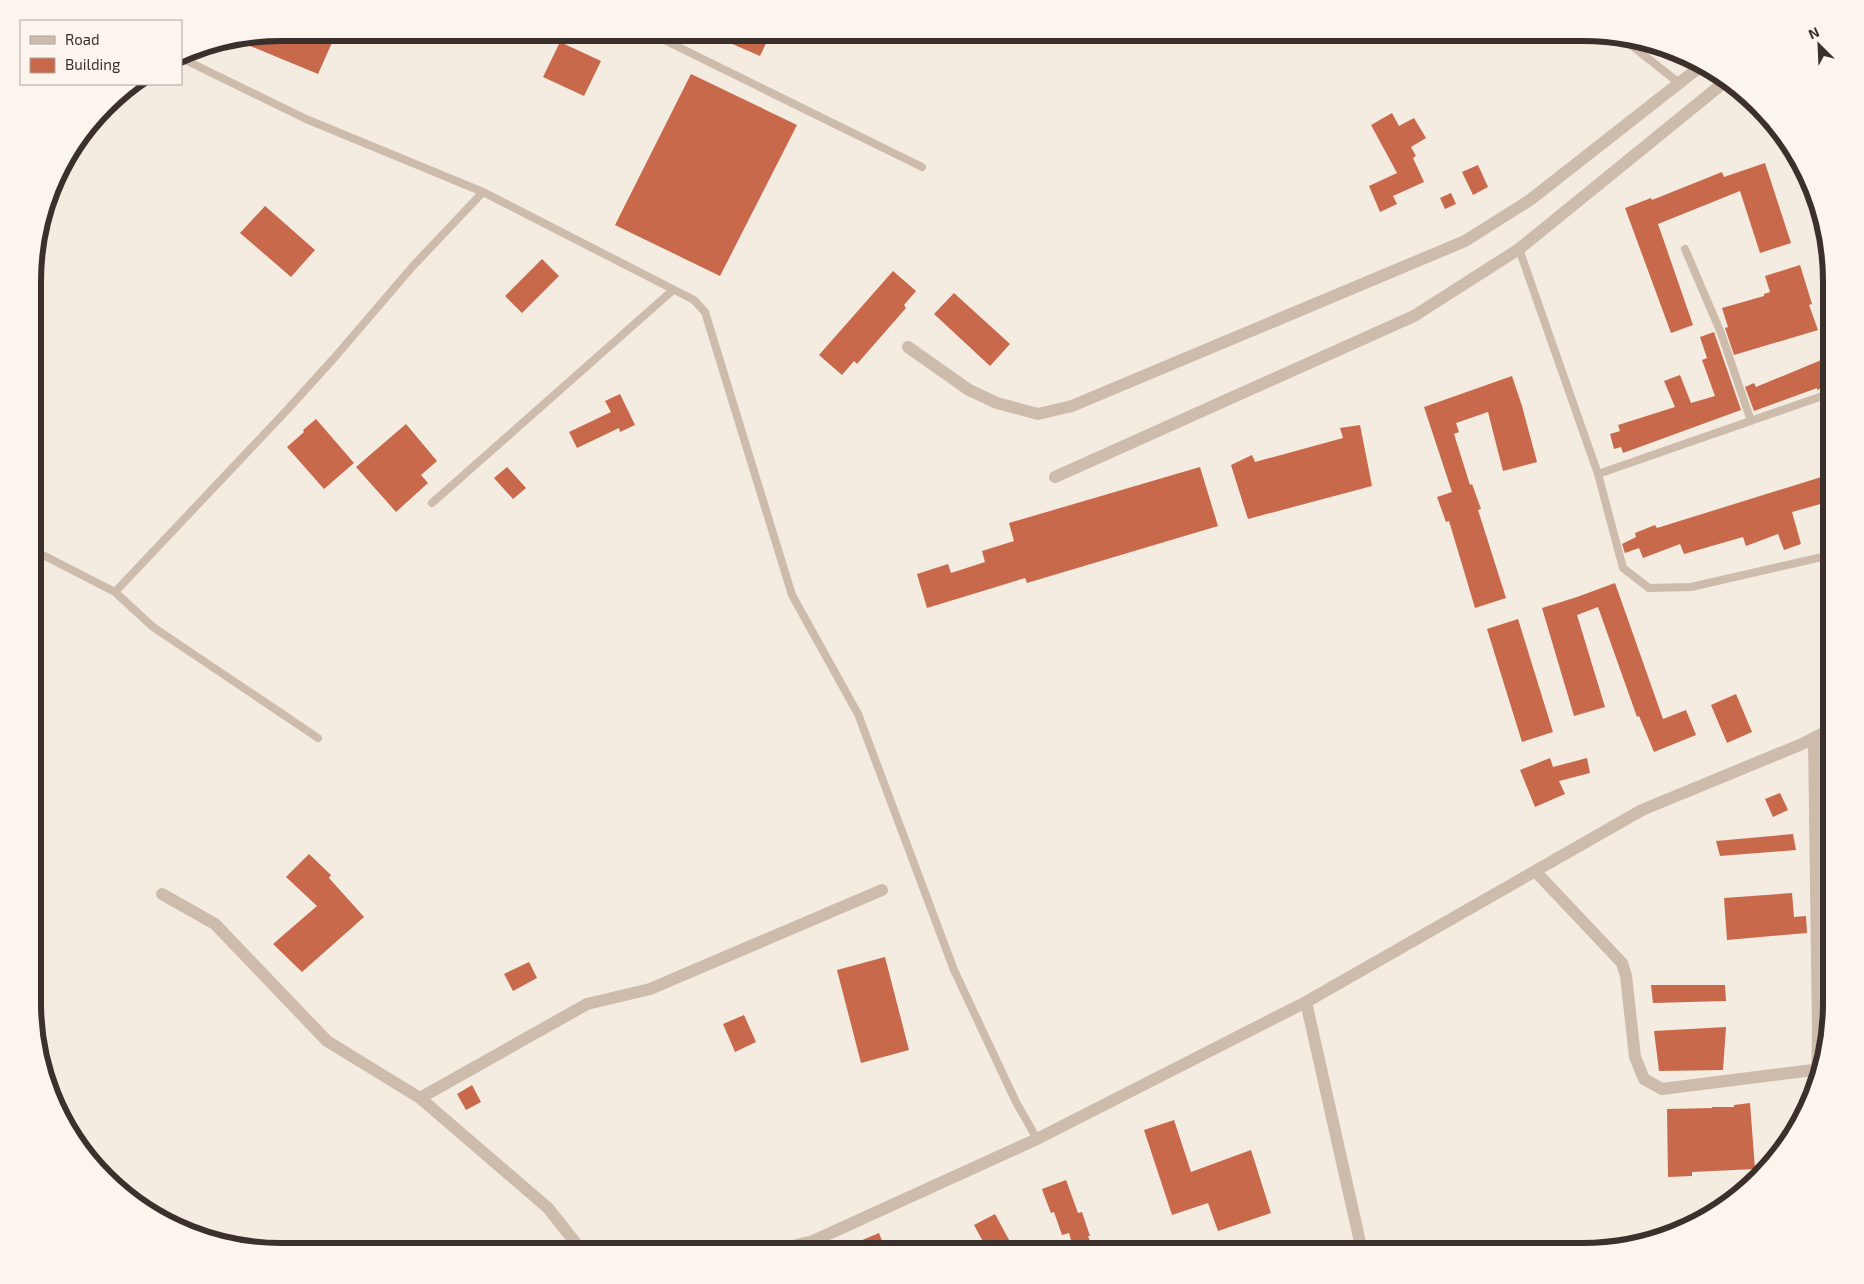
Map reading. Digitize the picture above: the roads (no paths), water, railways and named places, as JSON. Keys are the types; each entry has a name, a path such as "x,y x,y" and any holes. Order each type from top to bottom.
{"street":[{"path":"908,347 969,390 997,403 1038,414 1072,406 1465,241 1530,200 1696,70"},
{"path":"1055,477 1414,316 1519,248 1721,85"},
{"path":"820,1243 1037,1139 1306,1002 1642,810 1823,733"},
{"path":"1814,738 1819,1046"},
{"path":"1535,871 1622,963 1626,976 1636,1057 1644,1079 1662,1089 1813,1070"},
{"path":"420,1098 586,1004 650,988 882,890"},
{"path":"162,894 215,924 327,1041 420,1098 548,1208 576,1243"},
{"path":"1306,1002 1360,1243"}],"lane":[{"path":"666,41 922,166"},
{"path":"1633,47 1679,84"},
{"path":"187,61 306,119 483,192 694,300 705,312 792,596 858,714 954,970 1016,1102 1037,1139"},
{"path":"115,592 288,409 413,266 483,192"},
{"path":"1519,248 1598,474 1623,568 1649,588 1691,587 1823,557"},
{"path":"1685,249 1721,333 1751,421"},
{"path":"432,503 673,290"},
{"path":"1598,474 1823,396"},
{"path":"41,554 115,592 153,628 318,738"}]}
